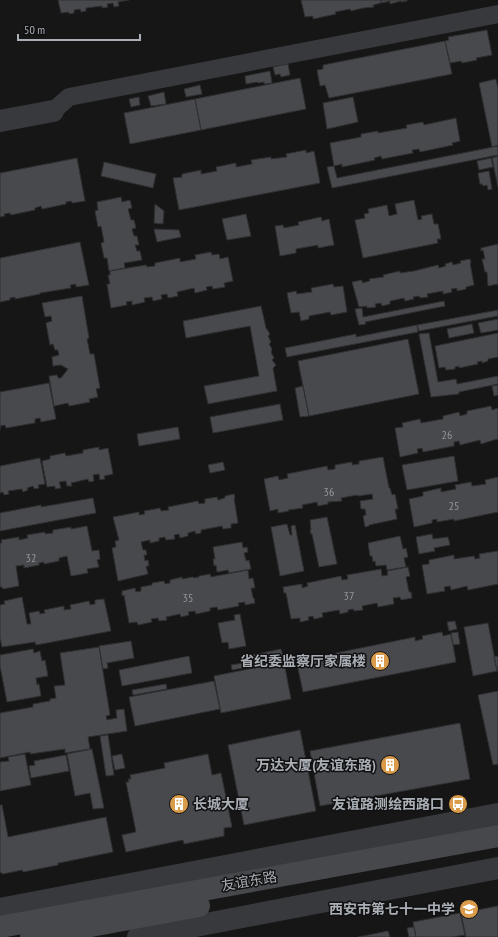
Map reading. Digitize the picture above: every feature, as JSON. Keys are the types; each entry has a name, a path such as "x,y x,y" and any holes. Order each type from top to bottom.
{"main road":[{"name":"友谊东路","path":"0,927 498,836"},
{"name":"友谊东路","path":"31,937 498,850"}],"street":[{"path":"0,121 53,111 69,96 498,14"},
{"path":"0,909 498,814"},
{"path":"138,937 498,868"}],"building":[{"path":"58,0 129,0 118,2 119,6 114,7 113,3 107,4 108,7 102,8 102,6 86,8 86,11 81,12 80,9 74,10 74,13 69,14 69,12 61,13"},
{"path":"301,0 381,0 381,3 373,5 374,7 351,11 350,9 313,19 313,16 305,17"},
{"path":"381,0 407,1 390,4 390,1 382,3"},
{"path":"487,30 492,55 476,58 477,60 462,63 461,61 450,63 445,41 449,40 448,37"},
{"path":"445,41 452,74 329,98 325,85 320,86 317,70 323,69 323,65"},
{"path":"288,64 290,75 281,77 280,74 275,75 273,67"},
{"path":"270,71 272,83 264,84 264,82 257,82 246,84 245,76"},
{"path":"300,78 306,109 201,130 195,99"},
{"path":"496,79 498,89 498,145 492,147 479,83"},
{"path":"200,85 202,94 186,97 184,89"},
{"path":"164,92 166,104 151,106 148,96"},
{"path":"139,97 140,105 131,107 129,99"},
{"path":"353,97 358,122 327,129 323,103"},
{"path":"195,99 201,130 130,144 124,113"},
{"path":"456,118 460,141 452,143 453,145 420,152 419,149 412,150 413,153 382,159 381,156 374,158 375,160 342,167 342,164 334,166 330,143 361,137 361,134 378,131 378,133 407,128 406,125 423,122 424,125"},
{"path":"498,146 498,155 332,188 327,167 334,166 337,178"},
{"path":"306,150 306,153 314,151 320,183 179,210 173,178 182,177 182,174 201,170 201,174 217,171 216,167 236,163 236,167 252,164 251,160 271,157 271,159 287,157 286,154"},
{"path":"498,156 498,187 492,158"},
{"path":"77,158 85,201 72,203 71,201 66,202 66,204 42,209 41,206 35,208 35,210 11,215 10,213 4,214 5,216 0,217 0,173"},
{"path":"491,158 493,167 479,170 477,161"},
{"path":"104,162 156,174 153,188 101,176"},
{"path":"489,171 492,189 488,190 487,185 483,186 480,184 478,173"},
{"path":"121,197 122,202 130,200 132,208 128,209 131,220 134,220 136,228 132,229 134,236 137,236 139,245 135,245 137,251 140,251 142,260 124,263 125,268 109,271 107,258 104,258 101,243 104,242 101,226 98,227 95,211 98,210 97,202"},
{"path":"414,200 418,220 422,219 421,216 432,214 434,224 438,224 441,239 437,239 438,243 363,258 355,220 365,218 364,214 369,213 368,209 387,205 389,216 397,214 395,204"},
{"path":"155,204 164,211 163,224 154,223"},
{"path":"246,214 251,236 227,240 222,219"},
{"path":"321,217 322,221 329,219 334,245 318,248 318,245 296,249 296,253 280,256 275,226 283,225 284,228 299,225 298,222"},
{"path":"154,229 179,230 181,237 157,242"},
{"path":"80,242 89,285 76,287 76,284 70,285 71,288 15,299 15,297 10,298 10,300 0,302 0,258"},
{"path":"498,244 498,284 488,286 487,272 485,272 482,259 485,259 481,248"},
{"path":"211,252 212,255 219,254 220,259 228,257 233,281 224,283 225,287 213,289 212,286 206,287 207,290 195,293 194,288 177,292 178,296 168,298 167,294 161,295 162,299 153,301 152,297 144,298 145,302 132,305 132,301 126,302 127,305 111,308 107,284 110,284 108,275 110,275 110,271 146,265 147,267 155,266 155,263 180,258 180,262 196,259 195,255"},
{"path":"470,259 474,285 466,287 466,289 457,291 457,288 451,289 452,292 443,294 443,291 427,294 428,297 413,297 414,299 405,301 404,298 390,301 390,304 382,306 381,303 375,304 376,307 359,307 352,282 362,280 362,283 370,281 369,279 384,277 383,275 400,271 400,273 414,271 438,265 439,268 446,266 445,264 452,262 453,265 461,263 460,261"},
{"path":"333,284 334,287 343,286 347,312 331,315 330,312 309,316 309,319 301,321 299,312 291,313 287,293 296,291 297,294 312,292 311,288"},
{"path":"82,296 89,338 87,339 90,354 94,354 100,388 96,389 98,397 89,399 90,402 69,406 68,403 54,406 49,376 57,375 58,378 61,378 68,369 61,365 53,366 52,357 59,355 58,350 55,350 53,344 50,345 46,323 52,321 51,316 45,317 42,303"},
{"path":"444,301 445,306 365,322 366,324 359,325 355,309 362,308 363,317"},
{"path":"261,306 266,328 270,334 268,336 271,342 269,344 274,358 272,360 276,365 273,368 277,391 208,404 204,386 259,376 250,326 186,338 183,321"},
{"path":"498,310 498,316 419,331 417,325"},
{"path":"498,319 498,330 481,333 478,323"},
{"path":"472,324 474,333 449,338 447,329"},
{"path":"417,325 418,332 287,357 285,348 356,334 356,337"},
{"path":"429,333 438,382 456,379 457,384 498,376 498,384 459,392 459,394 431,397 419,334"},
{"path":"498,333 498,357 488,359 488,361 482,363 482,361 477,362 478,364 459,368 459,366 455,367 455,369 446,370 445,367 439,368 435,346"},
{"path":"408,339 419,394 309,416 298,361"},
{"path":"49,383 56,419 41,422 40,418 35,419 35,423 6,428 5,425 0,426 0,392"},
{"path":"498,385 498,395 494,396 492,386"},
{"path":"303,386 309,416 300,417 295,388"},
{"path":"280,404 283,420 213,433 210,417"},
{"path":"491,406 492,410 498,408 498,440 497,439 481,444 480,440 460,445 459,441 454,442 454,446 423,452 422,448 417,449 418,453 400,457 395,428 403,427 402,423 420,419 421,423 443,419 443,416 459,412 460,416 467,414 467,411"},
{"path":"178,427 180,439 139,446 137,434"},
{"path":"99,447 99,450 108,448 113,474 104,476 105,479 100,480 99,474 93,475 94,481 89,482 88,479 71,483 72,486 67,486 66,481 59,482 61,488 55,489 55,486 47,487 42,461 50,459 50,456 65,453 66,456 83,453 83,450"},
{"path":"454,456 458,481 407,490 402,465"},
{"path":"383,457 389,488 392,495 395,494 398,509 395,509 397,519 365,527 363,516 366,515 365,509 361,509 360,501 373,499 372,494 341,498 342,501 328,502 328,504 318,506 317,502 302,505 303,508 278,513 278,509 270,511 264,479 278,476 279,480 288,478 287,474 327,466 328,470 335,469 335,465 352,462 352,465 359,464 359,461"},
{"path":"40,458 45,484 38,485 39,488 34,489 33,486 27,488 28,490 23,492 22,489 8,491 9,494 4,495 3,492 0,493 0,466"},
{"path":"223,462 225,470 210,473 208,465"},
{"path":"498,477 498,512 454,521 454,519 437,522 437,519 432,520 432,523 414,527 409,499 423,496 423,492 441,488 441,492 456,489 455,485 471,482 472,486 486,484 485,480"},
{"path":"234,494 238,523 231,524 231,528 223,529 222,526 201,530 201,533 196,534 195,531 188,533 188,536 180,538 179,534 174,535 175,539 166,540 165,537 159,538 159,541 150,543 150,540 141,542 143,550 146,550 147,555 144,555 145,561 148,560 149,566 146,566 148,574 118,581 112,548 116,547 115,541 119,540 113,517 139,512 139,515 145,514 144,511 160,508 161,511 169,510 168,507 198,501 199,504 205,503 205,499 217,497 218,500 225,498 225,496"},
{"path":"93,498 96,513 0,531 0,513 41,505 41,507"},
{"path":"327,517 337,564 319,567 310,530 310,520"},
{"path":"287,524 290,535 292,535 291,526 295,525 304,571 280,576 271,527"},
{"path":"87,526 92,551 99,550 100,559 97,560 99,567 87,569 88,573 71,576 67,556 59,558 59,561 44,564 44,562 39,563 39,565 24,568 24,565 16,566 19,586 3,589 0,587 1,540 19,537 19,540 28,538 27,535 45,532 45,534 53,533 53,530"},
{"path":"432,534 433,539 448,537 450,545 434,548 435,551 419,554 416,537"},
{"path":"400,536 403,549 406,548 408,557 404,558 406,567 387,570 386,565 376,566 375,561 373,562 372,556 370,556 368,543"},
{"path":"242,542 243,548 247,547 248,552 244,553 246,561 249,560 251,569 229,573 228,570 217,572 216,565 214,566 213,559 215,559 213,547"},
{"path":"498,551 498,584 468,590 467,586 451,590 450,586 444,587 445,591 427,594 422,565 429,564 429,560 454,555 454,559 474,556 475,559 480,558 479,554"},
{"path":"408,567 410,576 406,577 409,592 411,592 412,598 401,600 400,597 393,598 394,604 378,607 377,603 362,606 363,610 354,611 353,609 340,614 339,610 322,613 323,617 314,619 313,616 308,617 309,620 300,622 300,618 291,619 286,593 284,593 283,587 302,584 302,588 308,586 307,583 341,576 342,580 348,579 347,575 381,569 382,576 388,575 387,571"},
{"path":"248,570 249,579 253,578 255,588 251,588 255,603 245,605 245,602 238,603 239,606 218,610 217,607 210,608 210,611 196,614 195,611 188,612 189,615 181,617 180,614 166,617 167,620 159,621 158,618 151,619 152,622 138,625 137,622 129,623 122,591 135,588 136,592 141,591 141,587 152,585 152,583 164,581 165,584 170,583 170,580 182,577 182,579 194,578 210,574 211,577"},
{"path":"22,597 27,624 31,624 29,613 39,611 40,614 45,613 44,610 64,606 64,610 71,609 70,605 89,601 90,605 95,604 95,600 104,599 111,631 36,645 35,642 2,647 0,638 0,605 5,604 4,601"},
{"path":"240,614 246,646 229,649 228,642 222,643 218,623 235,620 234,615"},
{"path":"455,621 457,629 449,631 447,622"},
{"path":"488,623 497,671 473,676 464,627"},
{"name":"省纪委监察厅家属楼","path":"442,632 443,636 451,634 456,662 303,692 297,664 304,663 304,659 328,654 329,658 336,656 336,653 415,637 415,641 423,639 422,636"},
{"path":"458,632 460,644 453,645 451,633"},
{"path":"131,641 134,658 107,663 108,668 103,669 99,646"},
{"path":"99,647 110,715 106,716 107,720 117,718 116,710 124,709 127,731 88,737 90,749 65,753 65,749 30,754 30,752 0,758 0,713 33,707 33,704 50,701 50,699 56,698 54,686 65,685 60,653"},
{"path":"33,649 34,653 40,651 42,661 45,660 48,676 36,678 37,685 39,684 41,696 7,702 0,666 0,655"},
{"path":"281,649 284,660 232,670 231,665 249,662 248,656"},
{"path":"189,656 192,673 122,686 119,670"},
{"path":"498,656 498,671 497,671 494,657"},
{"path":"284,662 291,699 221,713 214,676"},
{"path":"214,681 220,709 135,726 129,697"},
{"path":"166,684 167,689 133,695 132,690"},
{"path":"498,691 498,764 493,765 478,695"},
{"name":"万达大厦(友谊东路)","path":"460,723 470,779 320,806 310,751"},
{"path":"300,730 316,811 244,825 228,745"},
{"path":"108,735 114,775 106,776 100,736"},
{"path":"92,749 104,808 93,809 90,793 75,796 67,754"},
{"path":"25,754 31,785 0,791 0,762 9,761 8,757"},
{"path":"122,754 125,768 115,770 112,756"},
{"name":"长城大厦","path":"208,754 212,775 221,773 232,827 224,828 224,836 184,844 183,840 126,852 122,835 136,832 126,782 129,782 128,779 131,779 130,775 165,768 164,763"},
{"path":"66,755 69,771 31,778 29,766 35,765 34,761"},
{"path":"0,805 2,805 8,837 106,817 113,852 23,872 22,870 3,874 0,872"},
{"path":"498,906 498,937 466,937 461,913"},
{"path":"460,913 465,935 452,937 416,937 413,922"},
{"path":"414,927 416,937 409,937 407,928"},
{"path":"388,931 390,937 358,937"}],"place":[{"name":"省纪委监察厅家属楼","path":"380,661"},
{"name":"万达大厦(友谊东路)","path":"390,765"},
{"name":"长城大厦","path":"179,804"},
{"name":"友谊路测绘西路口","path":"458,804"},
{"name":"西安市第七十一中学","path":"469,909"}]}
